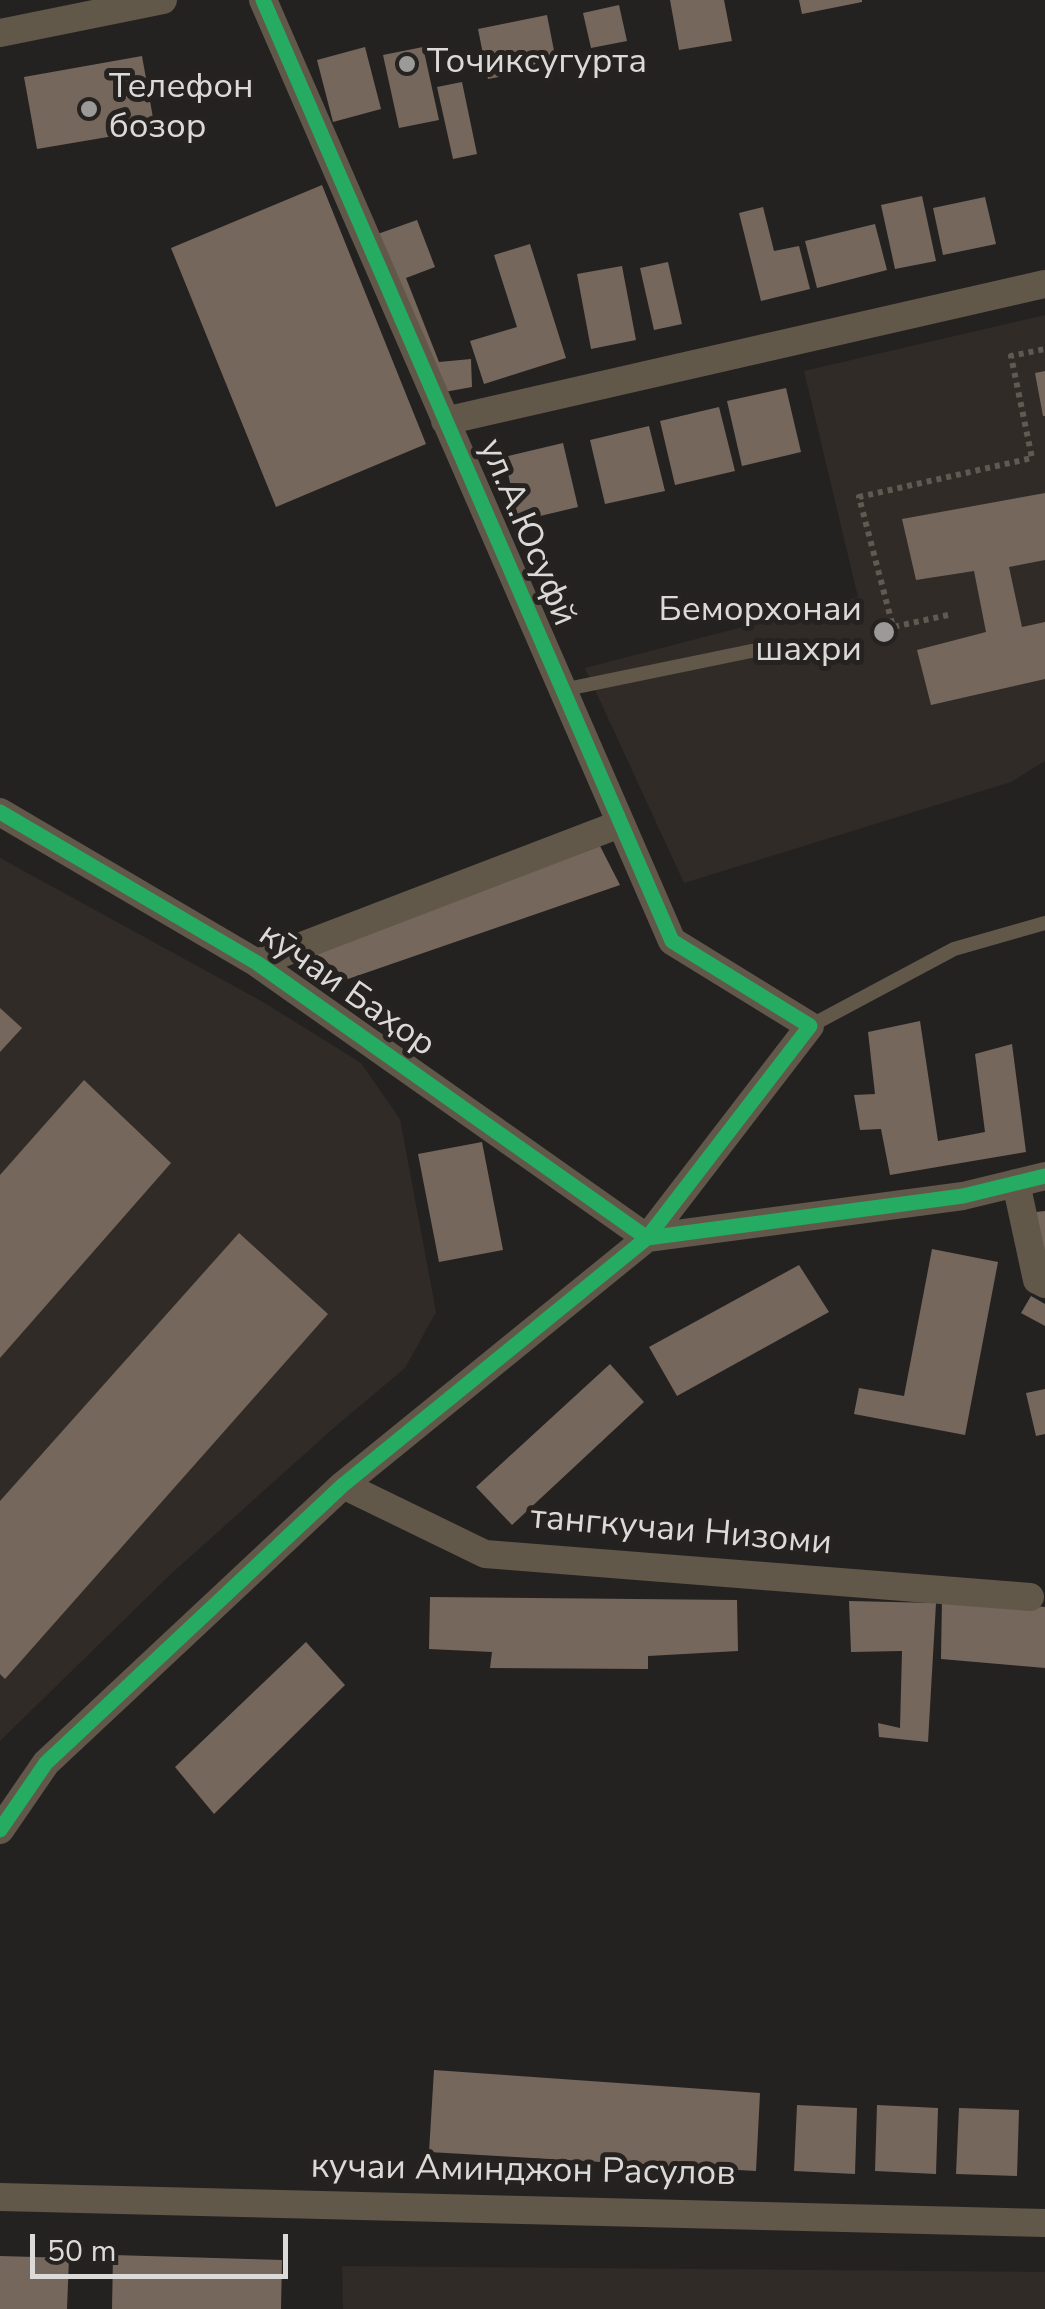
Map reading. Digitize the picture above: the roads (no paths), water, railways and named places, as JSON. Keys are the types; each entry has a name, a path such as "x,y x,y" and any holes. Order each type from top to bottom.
{"street":[{"path":"0,32 163,0"},
{"name":"ул.А.Юсуфй","path":"262,0 672,941 810,1026"},
{"name":"ул.А.Юсуфй","path":"445,422 1045,284"},
{"name":"кӯчаи Баҳор","path":"0,812 257,963 647,1238"},
{"path":"257,963 620,824"},
{"path":"0,1830 46,1763 343,1485 647,1238 810,1026"},
{"path":"647,1238 963,1196 1045,1176"},
{"path":"1016,1183 1037,1280 1045,1284"},
{"name":"тангкучаи Низоми","path":"343,1485 485,1554 1030,1598"},
{"name":"кучаи Аминджон Расулов","path":"0,2197 1045,2223"}],"lane":[{"path":"562,690 766,648"},
{"path":"810,1026 954,950 1045,923"}],"place":[{"name":"Точиксугурта","path":"407,64"},
{"name":"Телефон бозор","path":"89,109"},
{"name":"Беморхонаи шахри","path":"884,632"}]}
